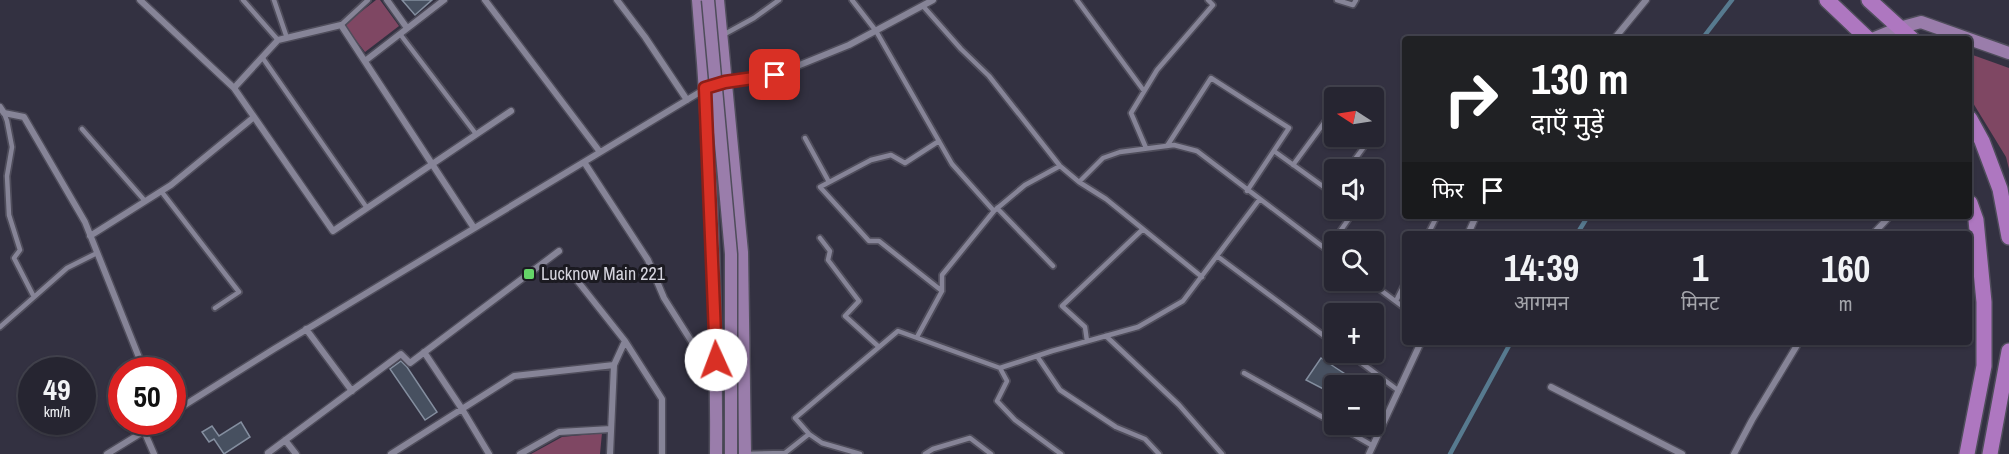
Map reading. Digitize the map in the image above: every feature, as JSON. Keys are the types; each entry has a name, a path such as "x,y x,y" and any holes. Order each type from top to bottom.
{"main road":[{"path":"698,0 705,88 717,382 716,454"},
{"path":"708,0 730,254 731,454"},
{"path":"718,0 742,252 745,454"},
{"path":"1827,0 1867,36"},
{"path":"1869,0 1908,36"},
{"path":"1878,36 1921,21 1962,36"},
{"path":"1972,40 2009,53"},
{"path":"1972,126 1982,141 2000,189 2009,237"},
{"path":"1967,454 1984,366 1983,290 1976,220 1972,208"},
{"path":"1990,454 2007,377 2009,351"}],"street":[{"path":"140,0 234,88 333,231 511,111"},
{"path":"387,0 407,28"},
{"path":"365,61 444,0"},
{"path":"485,0 600,152"},
{"path":"617,0 687,100"},
{"path":"186,404 306,329 705,88 725,82 775,75 849,45 933,0"},
{"path":"1616,36 1646,0"},
{"path":"234,88 278,40 342,25 474,228"},
{"path":"2,110 24,117 85,222 139,357"},
{"path":"90,236 161,190 254,117"},
{"path":"584,162 648,260 664,298 717,382"},
{"path":"1876,231 1887,219"},
{"path":"268,453 401,354 410,363 559,251"},
{"path":"572,274 625,341 662,399 662,454"},
{"path":"306,329 352,391"},
{"path":"610,454 614,365 625,341"},
{"path":"1370,454 1420,345"},
{"path":"1734,454 1797,345"},
{"path":"424,352 489,454"},
{"path":"391,454 514,376 614,365"},
{"path":"1551,387 1682,454"},
{"path":"520,454 559,432 611,429"},
{"path":"107,454 138,435"},
{"path":"146,435 154,454"},
{"path":"285,440 296,454"}],"lane":[{"path":"243,0 278,40"},
{"path":"274,0 286,38"},
{"path":"342,25 369,0"},
{"path":"721,36 754,18 779,0"},
{"path":"852,0 876,30 952,164 1053,266"},
{"path":"1077,0 1144,91"},
{"path":"1208,0 1213,5"},
{"path":"1146,148 1131,113 1157,70 1218,0"},
{"path":"1337,0 1353,5 1356,0"},
{"path":"923,6 961,49 989,76 1060,166 1079,182 1106,199 1202,277"},
{"path":"400,34 476,134"},
{"path":"262,57 367,208"},
{"path":"1167,146 1210,78 1289,128 1247,191"},
{"path":"2,110 7,121 12,147 7,176 9,215 20,250 14,258 33,297"},
{"path":"1293,165 1324,123"},
{"path":"82,129 145,201"},
{"path":"805,138 830,182"},
{"path":"939,141 905,163 891,155 871,160 820,187 869,241 879,241 942,291"},
{"path":"1079,182 1103,158 1120,152 1174,145 1197,151 1324,249"},
{"path":"1274,151 1324,187"},
{"path":"917,337 942,291 942,275 996,210 1025,185 1060,166"},
{"path":"161,190 239,292 215,308"},
{"path":"860,454 845,452 822,443 809,434 795,418 898,331 1000,368 1138,327 1183,301 1259,200"},
{"path":"1087,341 1085,327 1062,306 1143,229"},
{"path":"820,238 830,251 828,260 859,301 845,316 879,347"},
{"path":"0,327 67,268 97,253"},
{"path":"1218,256 1324,336"},
{"path":"1396,301 1402,289"},
{"path":"1382,291 1402,306"},
{"path":"1106,336 1179,405 1222,454"},
{"path":"1037,356 1060,390 1116,427 1145,440 1159,454"},
{"path":"1362,363 1399,391"},
{"path":"1000,368 1007,381 997,401 1015,420 1061,454"},
{"path":"1244,373 1324,418"},
{"path":"745,454 785,453 809,434"},
{"path":"1354,435 1373,446"},
{"path":"925,454 933,449 970,438 992,454"}],"shaded area":[{"path":"376,0 380,0 399,26 365,52 344,25"},
{"path":"1972,55 2009,68 2009,169 2006,157 1972,101"},
{"path":"602,433 600,454 531,454 562,437"}],"building":[{"path":"402,0 432,0 415,15"},
{"path":"1321,358 1324,363 1329,363 1347,375 1324,375 1324,389 1306,380"},
{"path":"401,361 437,412 425,420 390,369"},
{"path":"241,422 250,437 224,454 214,439 209,442 202,432 212,426 219,436"}],"waterway":[{"path":"1704,36 1732,0"},
{"path":"1579,231 1586,219"},
{"path":"1450,454 1509,345"}],"place":[{"name":"Lucknow Main 221","path":"529,274"}],"route":[{"path":"716,360 705,88 725,82 775,75"}]}
